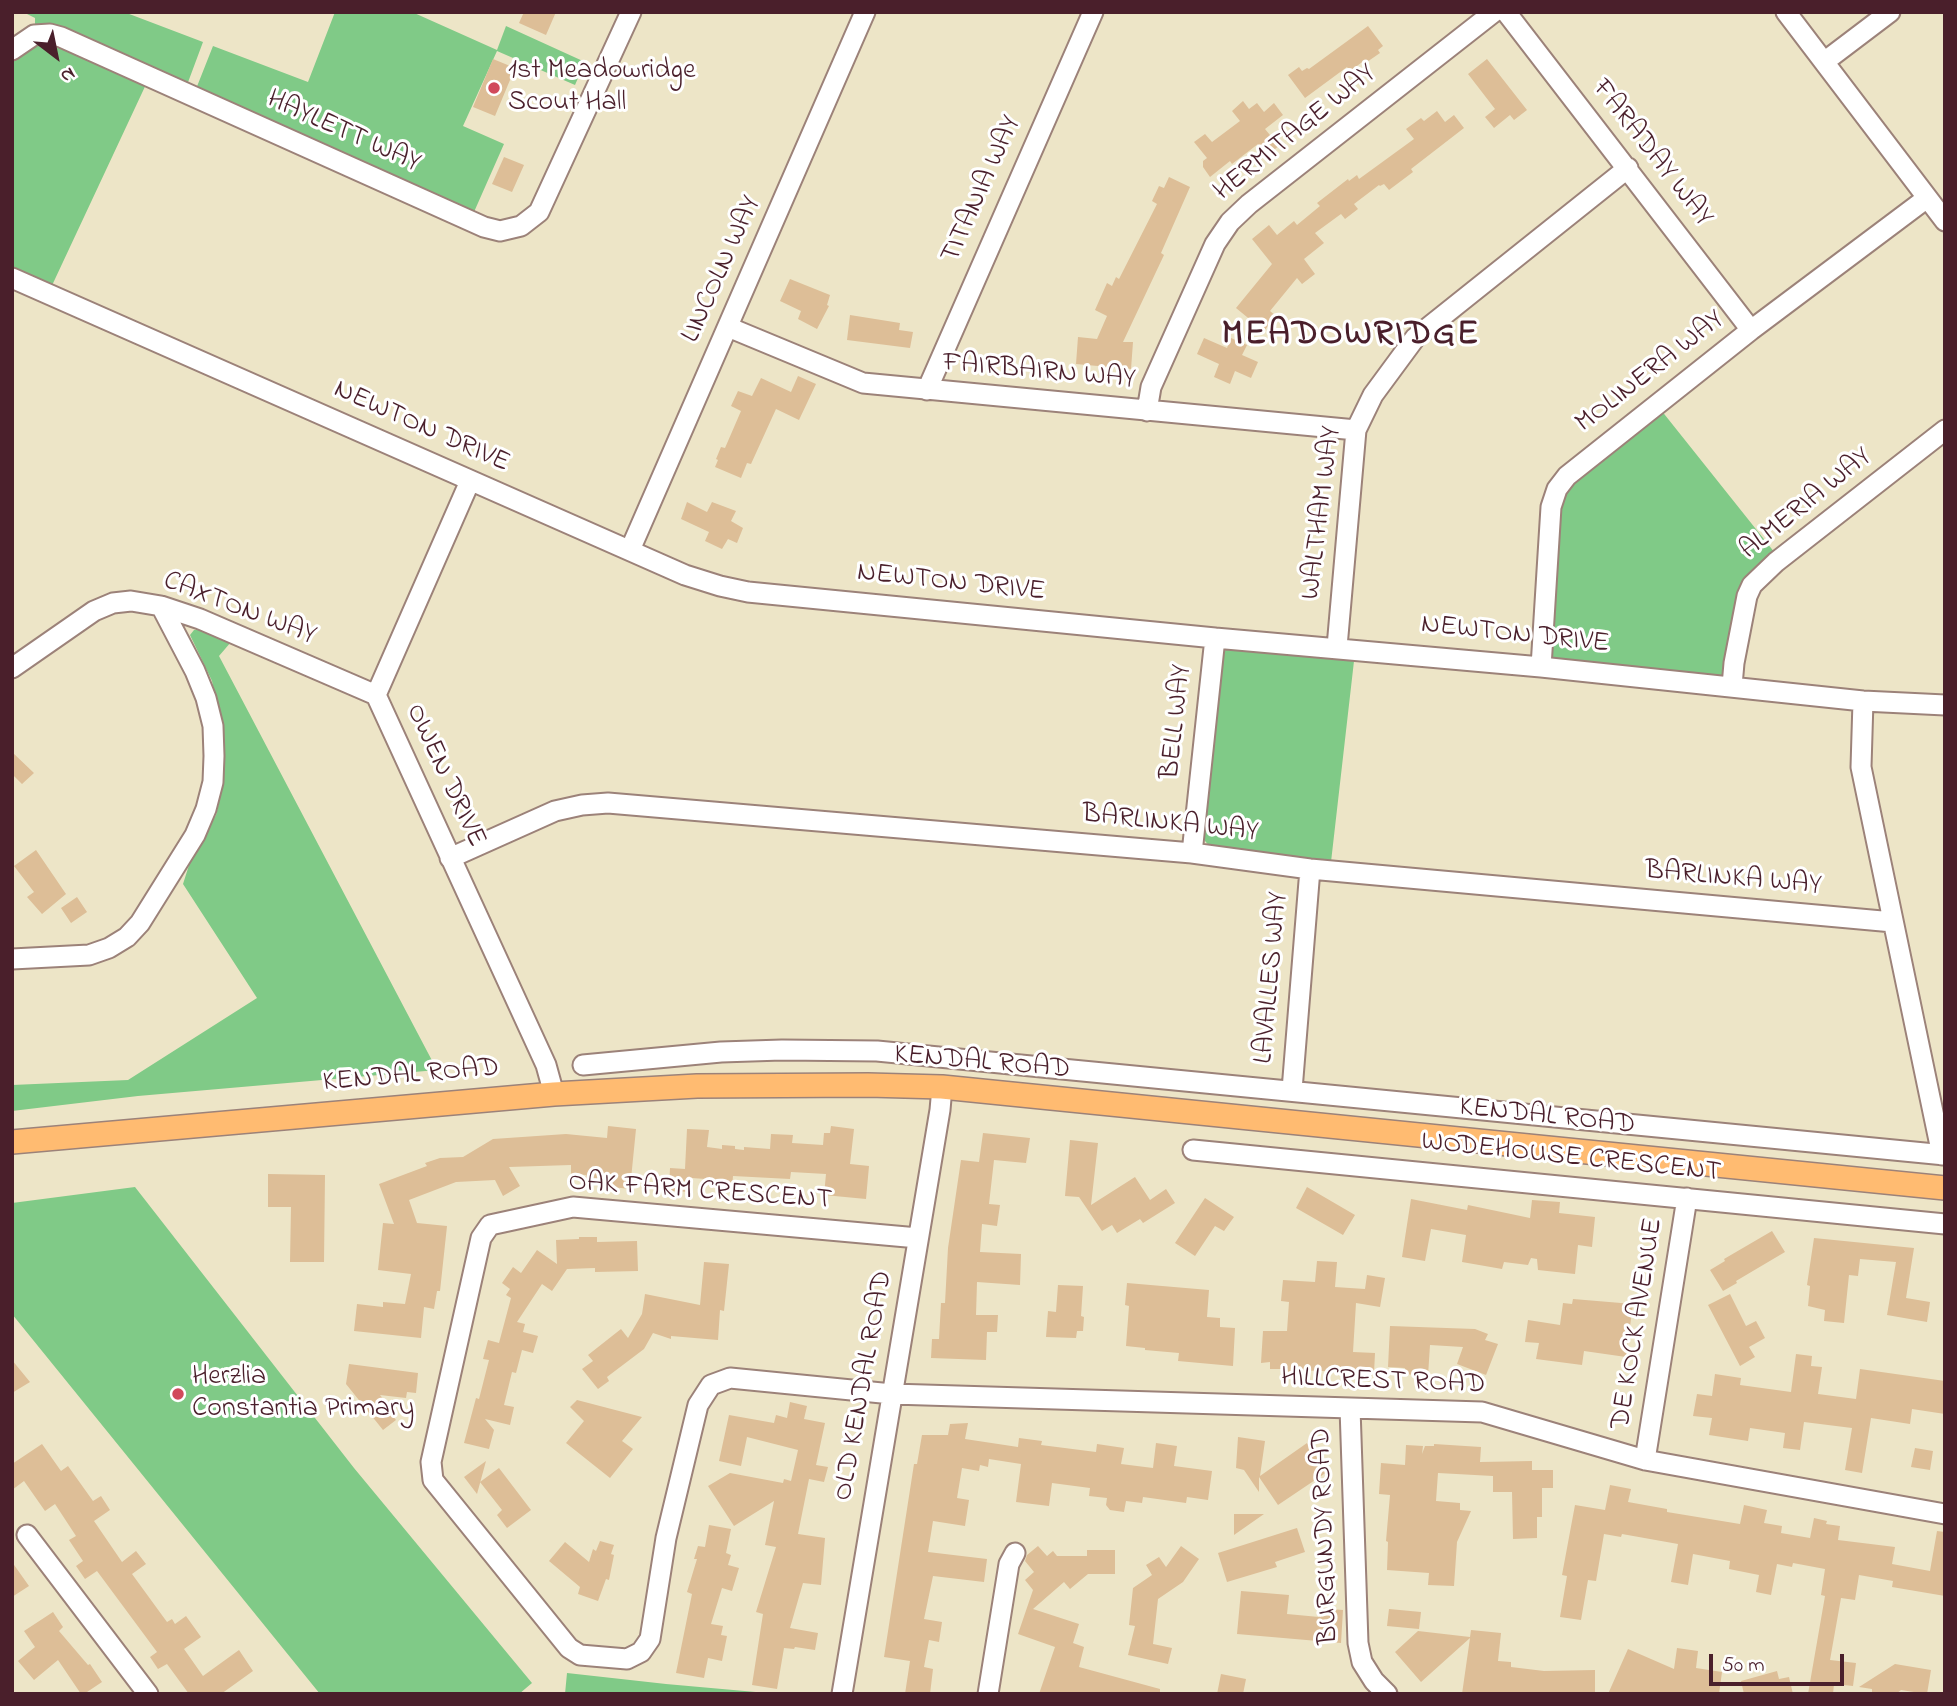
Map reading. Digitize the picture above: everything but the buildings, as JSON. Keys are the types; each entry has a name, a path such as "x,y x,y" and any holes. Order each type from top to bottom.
{"main road":[{"name":"KENDAL ROAD","path":"12,1142 554,1094 792,1084 942,1087 1945,1188"}],"street":[{"name":"HAYLETT WAY","path":"12,50 34,35 50,34 484,227 500,231 528,222 539,212 631,12"},
{"name":"LINCOLN WAY","path":"630,550 865,12"},
{"name":"TITANIA WAY","path":"927,390 1093,12"},
{"name":"HERMITAGE WAY","path":"1147,411 1151,387 1214,244 1230,222 1249,204 1494,12"},
{"name":"FARADAY WAY","path":"1506,12 1751,330"},
{"path":"1786,12 1945,221"},
{"path":"1824,62 1890,12"},
{"name":"WALTHAM WAY","path":"1337,647 1356,430 1373,395 1415,338 1628,168"},
{"name":"MOLINERA WAY","path":"1541,667 1551,507 1557,489 1572,471 1751,330 1927,198"},
{"name":"NEWTON DRIVE","path":"12,278 685,575 748,592 1215,638 1337,647 1863,701 1945,705"},
{"name":"FAIRBAIRN WAY","path":"728,327 863,383 1356,430"},
{"name":"ALMERIA WAY","path":"1732,686 1747,596 1752,585 1776,562 1945,430"},
{"name":"OWEN DRIVE","path":"470,481 376,695 546,1065 554,1094"},
{"name":"CAXTON WAY","path":"12,668 94,611 113,603 131,601 161,606 200,619 376,695"},
{"path":"12,960 89,955 110,948 127,937 140,923 195,835 206,809 213,782 213,726 195,671 161,606"},
{"name":"BELL WAY","path":"1192,853 1215,638"},
{"path":"583,1065 721,1052 853,1051 1292,1090 1943,1155 1861,767 1863,701"},
{"name":"BARLINKA WAY","path":"450,858 555,811 608,803 1192,853 1310,869 1893,922"},
{"name":"LAVALLES WAY","path":"1292,1090 1310,869"},
{"name":"OLD KENDAL ROAD","path":"842,1694 942,1087"},
{"name":"WODEHOUSE CRESCENT","path":"1193,1150 1945,1224"},
{"name":"DE KOCK AVENUE","path":"1645,1460 1687,1198"},
{"name":"OAK FARM CRESCENT","path":"641,1652 627,1659 580,1655 569,1648 433,1480 431,1461 483,1233 490,1225 499,1221 573,1207 918,1238"},
{"name":"HILLCREST ROAD","path":"641,1652 650,1639 666,1538 698,1405 705,1391 716,1381 730,1378 892,1394 1482,1412 1645,1460 1945,1514"},
{"name":"BURGUNDY ROAD","path":"1350,1408 1358,1643 1362,1662 1368,1673 1387,1694"},
{"path":"27,1535 148,1694"},
{"path":"988,1694 1009,1564 1015,1553"}],"green space":[{"path":"23,12 124,12 203,42 187,85 48,23 35,25 35,18"},
{"path":"335,12 412,12 497,50 506,26 585,62 575,85 497,51 463,126 504,144 474,212 196,89 213,46 308,82"},
{"path":"34,35 149,78 48,294 12,278 12,50"},
{"path":"1657,405 1779,558 1753,578 1731,686 1541,667 1556,500"},
{"path":"194,630 202,630 231,642 219,656 437,1070 138,1096 12,1111 12,1085 128,1080 257,998 183,884 190,862 216,815 223,785 225,746 212,681 190,635"},
{"path":"1229,649 1354,661 1331,862 1212,849 1205,841 1203,829 1222,652"},
{"name":"Herzlia Constantia Primary","path":"135,1187 354,1468 532,1683 519,1694 320,1694 12,1314 12,1203"},
{"path":"567,1673 666,1684 767,1693 565,1694"}],"place":[{"name":"1st Meadowridge Scout Hall","path":"494,88"},
{"name":"Herzlia Constantia Primary","path":"178,1394"}],"district":[{"name":"MEADOWRIDGE","path":"1351,337"}]}
